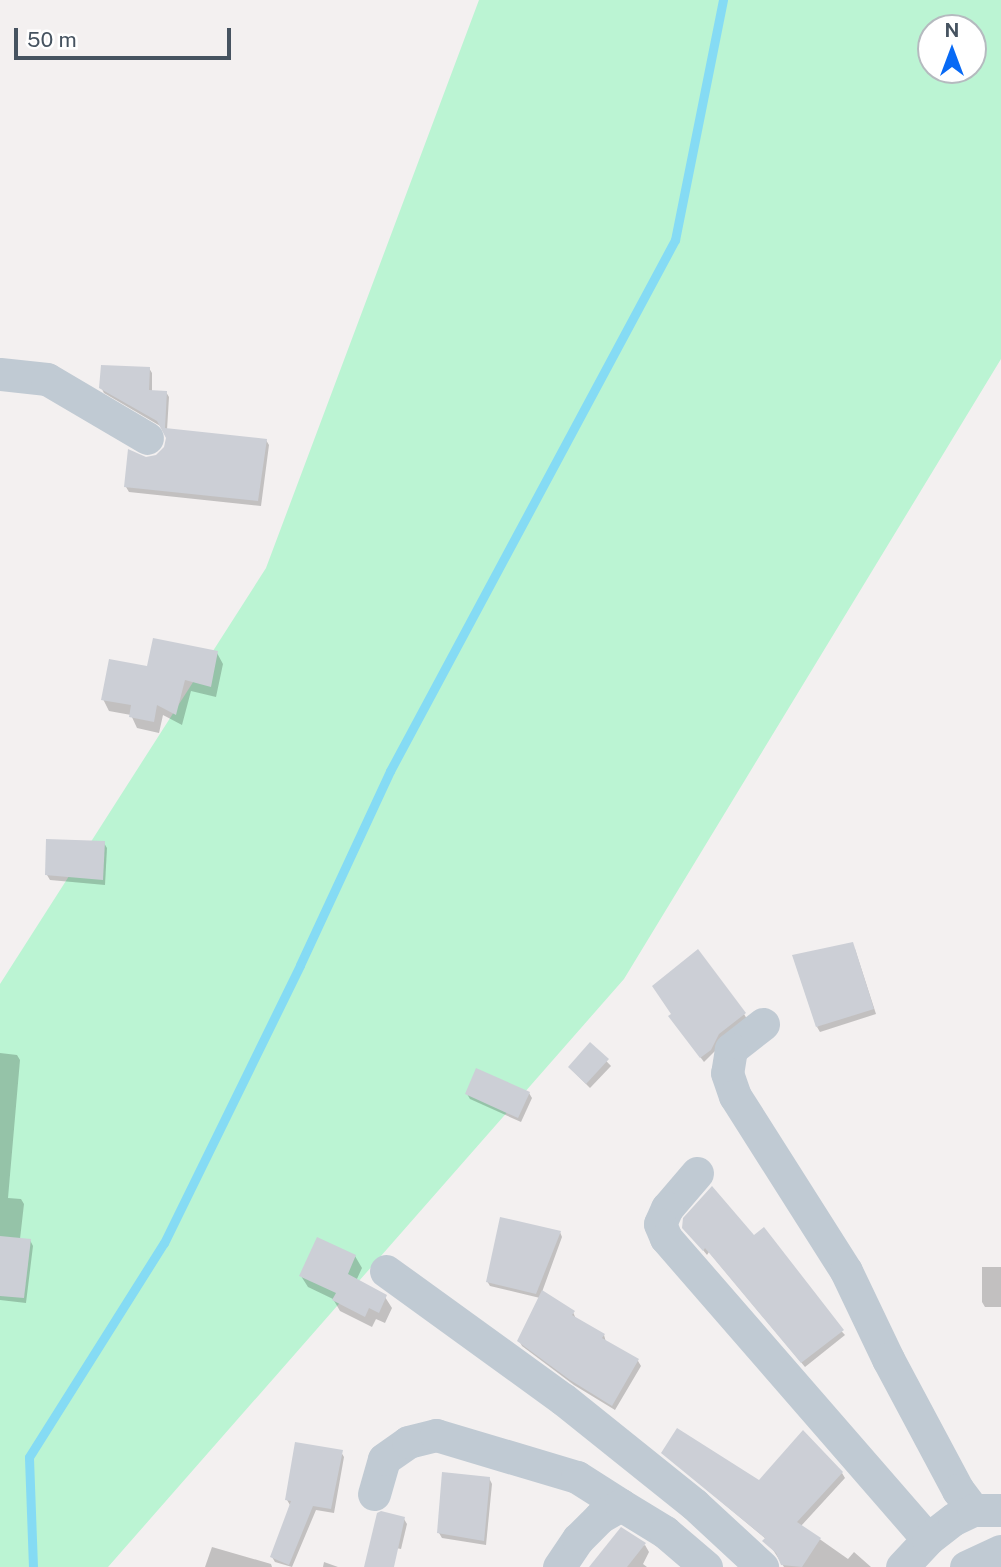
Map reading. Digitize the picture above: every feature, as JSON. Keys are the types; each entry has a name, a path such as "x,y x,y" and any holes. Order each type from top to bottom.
{"street":[{"path":"0,373 47,379 147,438"},
{"path":"763,1024 731,1049 727,1073 735,1096 846,1271 894,1371 958,1490 987,1510"},
{"path":"697,1173 667,1208 660,1224 666,1238 928,1539"},
{"path":"386,1271 564,1399 694,1504 762,1567"},
{"path":"374,1494 384,1459 408,1442 436,1435 577,1477 665,1532 706,1567"},
{"path":"559,1567 578,1539 600,1517 621,1505"},
{"path":"902,1567 928,1539 954,1519 987,1510"},
{"path":"966,1567 1001,1551"}],"green space":[{"path":"479,0 1001,0 1001,359 624,979 108,1567 0,1567 0,984 266,568"}],"building":[{"path":"101,365 150,367 149,390 167,391 165,428 267,439 258,501 124,487 128,449 146,457 156,455 164,447 166,438 157,421 99,388"},
{"path":"153,638 218,651 211,687 185,680 176,715 157,705 154,722 129,717 131,705 101,700 109,659 147,666"},
{"path":"46,839 105,841 103,880 45,875"},
{"path":"853,942 874,1009 816,1027 792,955"},
{"path":"698,949 746,1013 719,1034 711,1050 700,1058 668,1016 671,1014 652,986"},
{"path":"590,1042 609,1059 586,1084 568,1067"},
{"path":"476,1068 530,1092 518,1118 465,1094"},
{"path":"712,1186 754,1235 764,1227 844,1330 801,1363 705,1248 703,1251 682,1228 683,1218"},
{"path":"500,1217 561,1231 536,1294 486,1282"},
{"path":"0,1236 31,1239 24,1298 0,1296"},
{"path":"317,1237 356,1255 348,1274 387,1295 379,1313 369,1308 365,1317 332,1300 336,1293 299,1276"},
{"path":"542,1290 575,1311 572,1315 605,1334 602,1338 639,1359 612,1406 570,1380 517,1341"},
{"path":"677,1428 759,1480 803,1430 843,1472 797,1522 821,1538 802,1567 781,1565 776,1553 762,1541 765,1538 661,1453"},
{"path":"295,1442 343,1450 331,1509 313,1506 289,1565 270,1557 291,1501 285,1500"},
{"path":"442,1472 490,1477 484,1541 437,1533"},
{"path":"381,1511 405,1517 394,1567 364,1567 377,1513"},
{"path":"621,1527 646,1543 627,1567 589,1567"}],"waterway":[{"path":"33,1567 29,1457 164,1243 300,965 390,771 675,240 723,0"}]}
